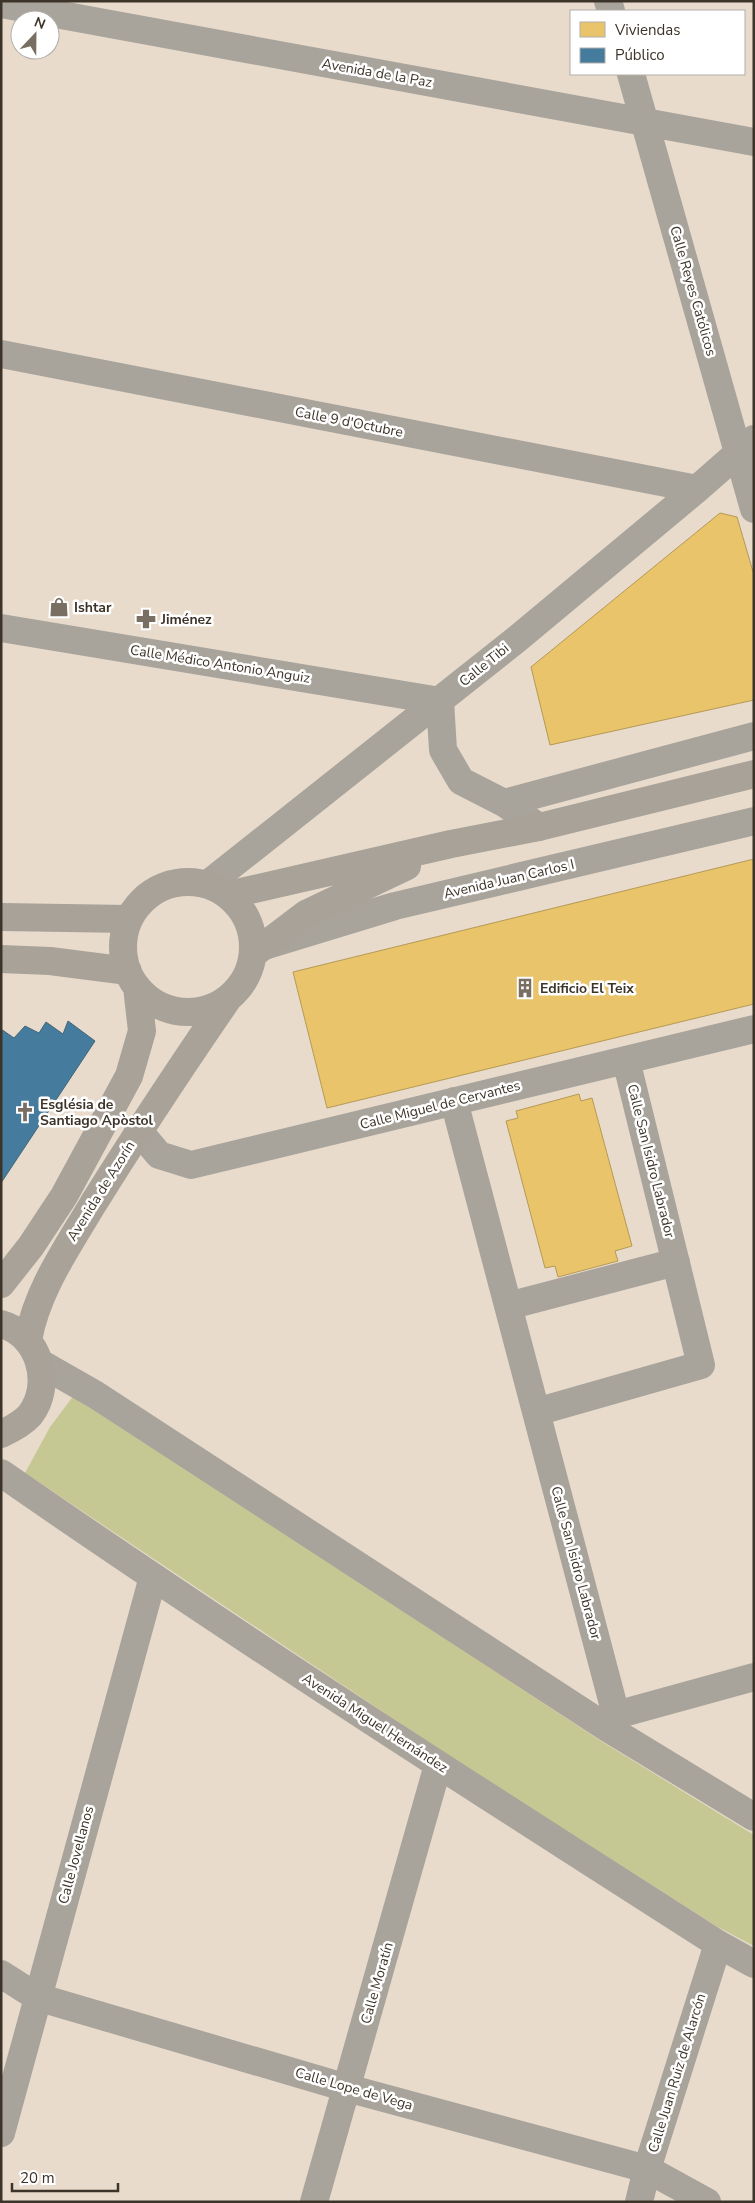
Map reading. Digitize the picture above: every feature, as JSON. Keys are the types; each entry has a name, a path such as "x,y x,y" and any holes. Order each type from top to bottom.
{"main road":[{"path":"218,890 539,827 754,774"},
{"path":"259,950 248,921 240,907 218,890 189,881 171,883 153,891 139,903 129,919 123,936 123,954 132,979 154,1002 172,1010 191,1012 210,1008 226,1000 240,987 259,950 306,914 451,844"},
{"path":"1,917 129,919"},
{"path":"1,959 50,961 132,979"},
{"name":"Avenida de Azorín","path":"1,1284 31,1246 64,1196 129,1076 142,1031 132,979"},
{"name":"Avenida de Azorín","path":"1,1434 17,1427 30,1414 39,1399 42,1381 34,1352 32,1316 54,1268 138,1130 226,1000"},
{"path":"1,1324 20,1333 34,1352"}],"street":[{"name":"Avenida de la Paz","path":"1,4 754,142"},
{"name":"Calle Reyes Católicos","path":"630,75 746,446 754,509"},
{"name":"Calle 9 d'Octubre","path":"1,354 697,489"},
{"name":"Calle Tibi","path":"218,890 440,701 697,489 746,446"},
{"name":"Calle Médico Antonio Anguiz","path":"1,628 440,701"},
{"path":"440,701 443,750 461,781 504,803 539,827"},
{"path":"504,803 754,736"},
{"name":"Avenida Juan Carlos I","path":"259,950 395,906 754,821"},
{"name":"Calle Miguel de Cervantes","path":"138,1130 159,1155 191,1166 754,1029"},
{"name":"Calle San Isidro Labrador","path":"536,1412 701,1365 626,1060"},
{"name":"Calle San Isidro Labrador","path":"454,1101 536,1412 611,1721"},
{"path":"508,1306 676,1262"},
{"path":"34,1352 96,1395 611,1721 754,1817"},
{"name":"Avenida Miguel Hernández","path":"1,1473 152,1577 438,1765 718,1944 754,1964"},
{"name":"Calle Jovellanos","path":"1,2134 152,1577"},
{"path":"611,1721 754,1677"},
{"name":"Calle Moratín","path":"314,2202 438,1765"},
{"name":"Calle Juan Ruiz de Alarcón","path":"639,2202 647,2169 718,1944"},
{"name":"Calle Lope de Vega","path":"1,1974 37,1997 347,2088 647,2169 707,2202"}],"green space":[{"path":"74,1395 601,1741 754,1835 754,1946 716,1926 452,1758 25,1473 50,1427"}],"building: Viviendas":[{"path":"720,513 737,517 754,575 754,700 550,745 531,667"},
{"name":"Edificio El Teix","path":"754,859 754,1004 327,1108 293,972"},
{"path":"579,1094 581,1101 592,1098 632,1246 615,1251 618,1261 558,1277 555,1266 545,1268 506,1121 518,1118 516,1111"}],"building: Público":[{"name":"Església de Santiago Apòstol","path":"68,1021 95,1041 1,1183 1,1029 14,1038 25,1026 39,1033 46,1022 63,1034"}],"place":[{"name":"Ishtar","path":"59,607"},
{"name":"Jiménez","path":"146,619"},
{"name":"Edificio El Teix","path":"525,988"},
{"name":"Església de Santiago Apòstol","path":"25,1112"}]}
